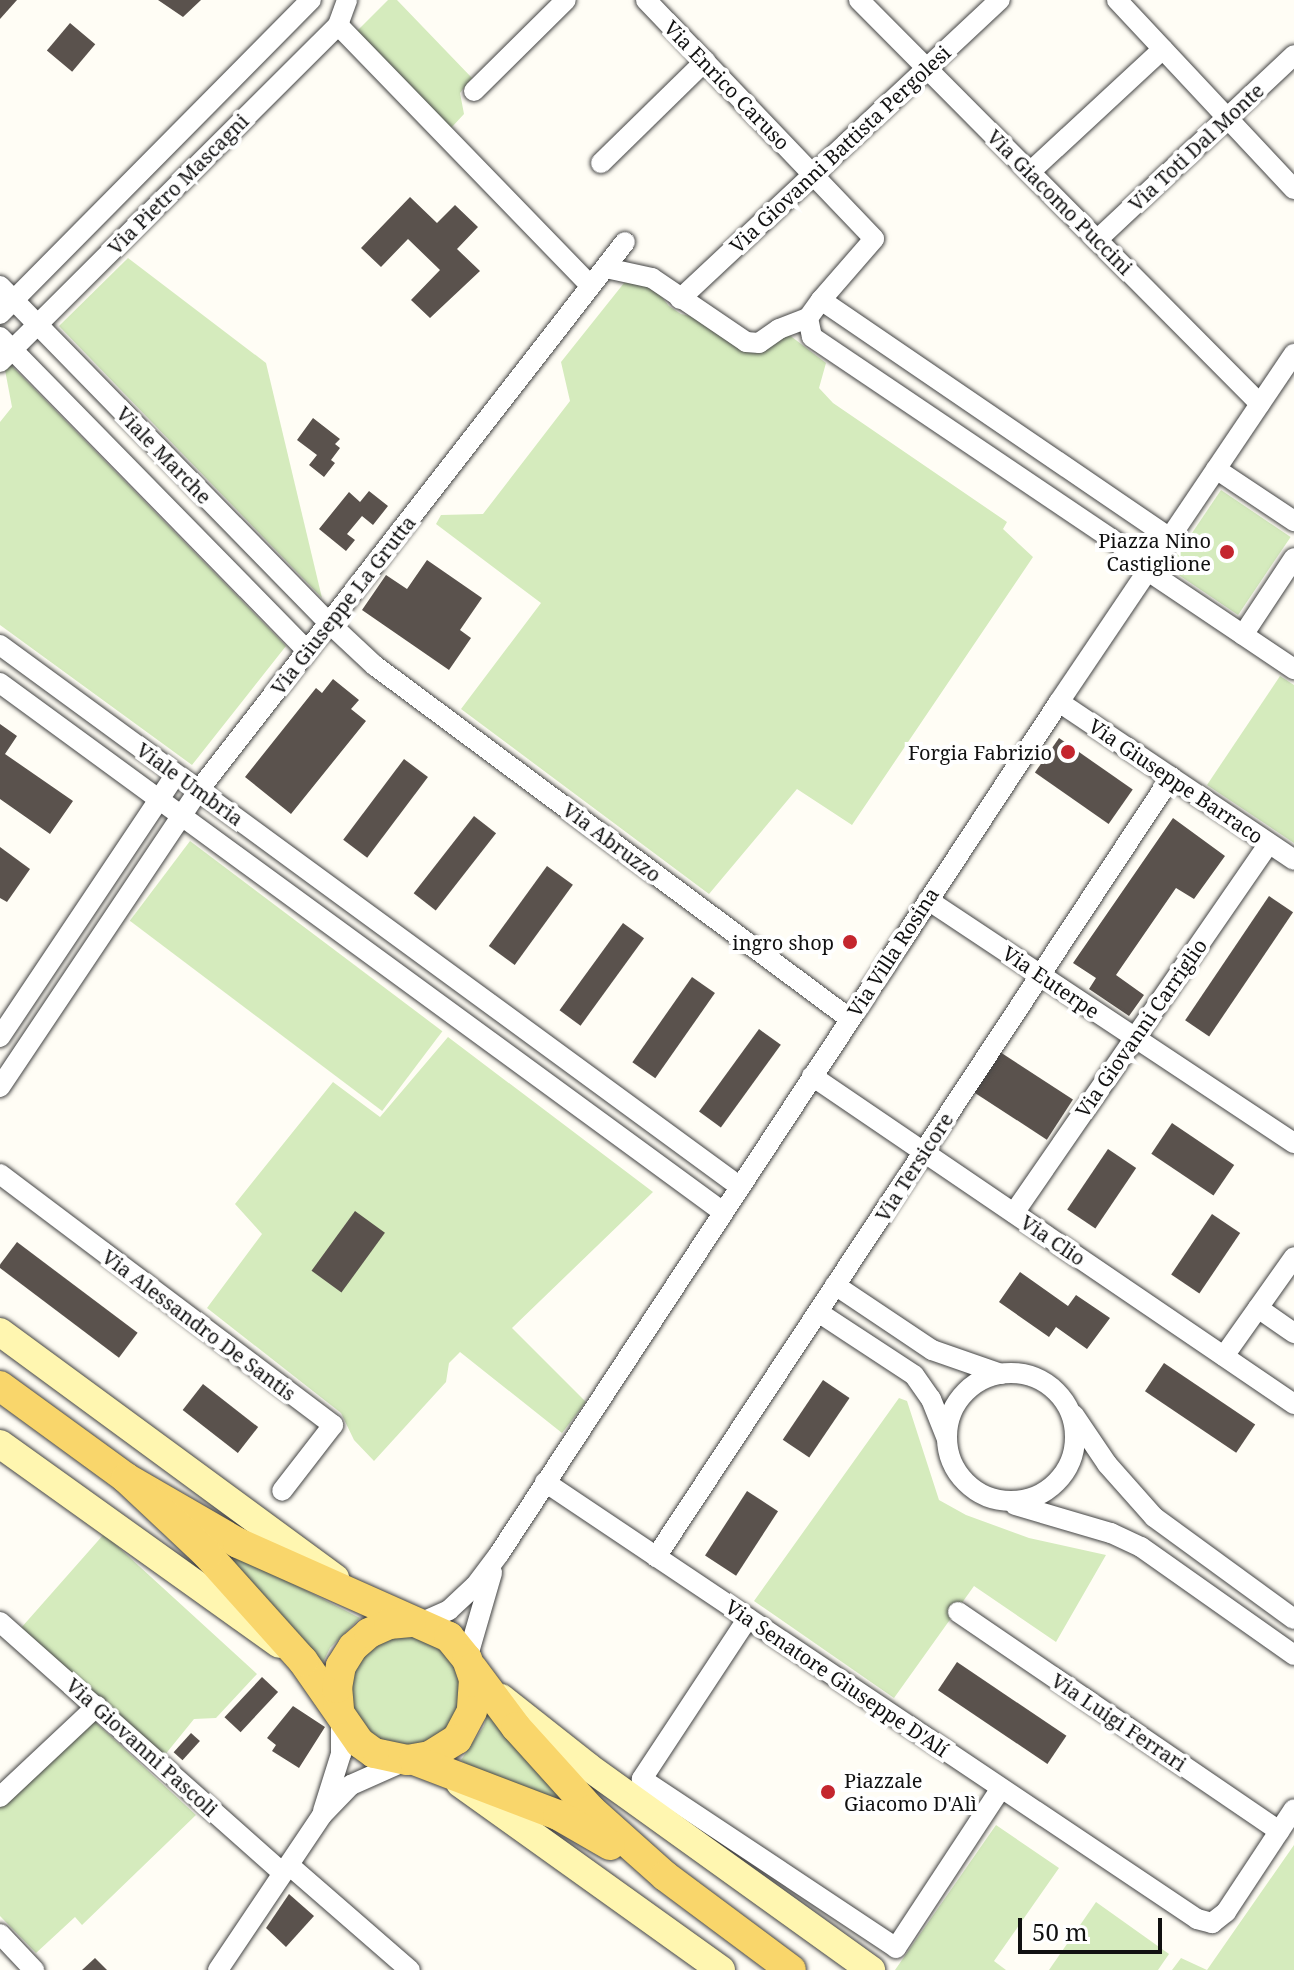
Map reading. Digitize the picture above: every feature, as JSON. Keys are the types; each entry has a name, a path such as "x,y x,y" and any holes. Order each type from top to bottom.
{"main road":[{"path":"0,1386 126,1478 238,1543 375,1607 449,1637 553,1771 665,1876 791,1970"},
{"path":"126,1478 207,1554 303,1661 349,1731 374,1753 443,1771 558,1815 665,1876"},
{"path":"340,1713 337,1688 341,1666 353,1647 379,1629 414,1623"},
{"path":"410,1760 444,1749 466,1726 475,1695 472,1668"}],"street":[{"name":"Via Pietro Mascagni","path":"5,300 311,0"},
{"name":"Via Pietro Mascagni","path":"4,349 37,324 338,25 347,0"},
{"path":"474,91 566,0"},
{"name":"Via Enrico Caruso","path":"646,0 874,239 821,300"},
{"name":"Via Giacomo Puccini","path":"859,0 1260,404"},
{"path":"1117,0 1294,189"},
{"name":"Via Giovanni Battista Pergolesi","path":"680,299 997,1"},
{"path":"338,25 591,286"},
{"path":"1030,172 1163,49"},
{"name":"Via Toti Dal Monte","path":"1097,240 1294,55"},
{"path":"601,163 705,61"},
{"name":"Via Giuseppe La Grutta","path":"0,1087 199,790 625,242"},
{"path":"606,268 652,278 746,342 759,343 779,329 808,318 821,300 1170,538"},
{"name":"Viale Marche","path":"5,300 37,324 318,637"},
{"path":"808,318 812,337 1294,669"},
{"name":"Viale Marche","path":"4,349 270,614 318,637"},
{"name":"Via Villa Rosina","path":"414,1623 449,1610 475,1586 499,1554 1059,702 1294,354"},
{"path":"1216,469 1294,521"},
{"path":"1243,635 1294,558"},
{"name":"Via Abruzzo","path":"318,637 374,665 850,1019"},
{"name":"Viale Umbria","path":"0,645 739,1186"},
{"name":"Viale Umbria","path":"0,683 723,1212"},
{"name":"Via Giuseppe Barraco","path":"1059,702 1294,860"},
{"path":"0,1037 176,774"},
{"name":"Via Tersicore","path":"656,1557 1171,777"},
{"name":"Via Giovanni Carriglio","path":"1014,1213 1269,843"},
{"name":"Via Euterpe","path":"928,900 1294,1143"},
{"path":"361,947 379,922"},
{"path":"51,961 74,977"},
{"path":"523,1065 541,1040"},
{"name":"Via Clio","path":"812,1076 1294,1404"},
{"path":"666,1170 684,1146"},
{"name":"Via Alessandro De Santis","path":"0,1174 333,1425 282,1491"},
{"path":"1224,1356 1294,1257"},
{"path":"835,1285 932,1350 1001,1374"},
{"path":"1258,1308 1294,1333"},
{"path":"818,1312 914,1375 931,1399 947,1439 951,1459 961,1477 976,1491 995,1500 1076,1522 1141,1547 1294,1655"},
{"path":"0,1332 375,1607"},
{"path":"947,1439 950,1416 961,1396 979,1381 1001,1374 1021,1373 1041,1380 1058,1393 1107,1464 1154,1517 1294,1619"},
{"path":"995,1500 1016,1501 1036,1497 1054,1486 1067,1470 1074,1450 1075,1430 1069,1410"},
{"path":"0,1444 303,1661"},
{"name":"Via Senatore Giuseppe D'Alí","path":"545,1482 1197,1919 1212,1923 1226,1912 1279,1831"},
{"name":"Via Villa Rosina","path":"472,1668 481,1604 499,1554"},
{"name":"Via Luigi Ferrari","path":"958,1612 1279,1831"},
{"path":"748,1618 642,1779 896,1948 1001,1788"},
{"name":"Via Giovanni Pascoli","path":"0,1622 286,1869 410,1970"},
{"path":"472,1668 587,1766 871,1970"},
{"path":"0,1797 97,1706"},
{"path":"322,1815 341,1754 340,1713"},
{"path":"218,1970 322,1815 351,1785 410,1760"},
{"path":"443,1771 721,1970"},
{"path":"1279,1831 1294,1809"},
{"path":"0,1934 34,1970"}],"green space":[{"path":"388,0 397,0 472,78 460,93 464,114 451,128 357,31"},
{"path":"128,258 266,363 322,598 59,326"},
{"path":"628,278 651,284 669,306 681,314 707,320 740,344 788,334 826,363 819,388 833,403 1007,522 1003,529 1033,557 852,825 797,789 709,894 461,709 541,603 436,524 441,515 483,514 570,401 561,362"},
{"path":"10,364 286,646 192,765 0,625 0,422 12,407 5,370"},
{"path":"1221,490 1291,537 1238,615 1168,568"},
{"path":"1280,676 1294,685 1294,843 1207,785"},
{"path":"190,841 442,1031 382,1111 130,921"},
{"path":"448,1037 653,1192 512,1328 586,1402 562,1433 460,1352 449,1363 446,1382 374,1461 354,1440 341,1413 207,1308 262,1234 235,1204 333,1082 380,1117"},
{"path":"899,1398 907,1401 939,1500 966,1515 1029,1538 1106,1555 1056,1642 974,1586 894,1698 754,1601"},
{"path":"104,1534 257,1674 216,1718 194,1719 164,1756 21,1628"},
{"path":"209,1541 360,1618 330,1648 323,1662"},
{"path":"414,1634 435,1641 463,1674 461,1717 431,1748 388,1750 354,1722 348,1680 356,1660 392,1635"},
{"path":"488,1710 573,1806 474,1770 461,1760 484,1726"},
{"path":"92,1719 196,1815 82,1925 75,1917 36,1953 0,1916 0,1807"},
{"path":"996,1825 1059,1868 994,1961 1006,1970 895,1970"},
{"path":"1294,1845 1294,1970 1207,1970"},
{"path":"1096,1902 1169,1954 1158,1970 1049,1970"},
{"path":"1181,1958 1207,1970 1172,1970"}],"building":[{"path":"0,0 17,0 0,19"},
{"path":"158,0 201,0 183,17"},
{"path":"70,23 95,44 72,72 47,51"},
{"path":"410,197 437,223 455,205 478,227 457,249 480,271 430,318 411,300 440,270 408,239 381,267 361,248"},
{"path":"313,418 340,439 335,444 340,448 331,460 335,463 324,477 309,465 317,455 297,440"},
{"path":"369,491 388,506 373,525 362,516 347,534 355,540 346,551 319,529 349,492 360,502"},
{"path":"427,560 482,598 460,630 471,638 449,670 362,610 386,575 407,589"},
{"path":"333,679 359,700 351,709 366,721 291,814 245,777 316,688 322,693"},
{"path":"0,724 17,736 5,754 73,801 50,834 0,799"},
{"path":"1059,738 1133,790 1109,824 1035,772"},
{"path":"404,759 428,777 367,858 343,840"},
{"path":"474,816 496,833 436,910 414,893"},
{"path":"1173,818 1225,856 1194,899 1176,888 1116,975 1144,995 1129,1016 1089,989 1096,978 1073,963"},
{"path":"0,847 30,869 7,902 0,898"},
{"path":"547,866 573,885 515,965 489,946"},
{"path":"1269,896 1293,912 1209,1037 1185,1020"},
{"path":"623,923 644,938 581,1026 560,1010"},
{"path":"692,977 715,993 655,1078 632,1062"},
{"path":"759,1029 781,1045 721,1127 699,1112"},
{"path":"1000,1052 1073,1099 1047,1140 974,1092"},
{"path":"1172,1123 1234,1165 1213,1196 1151,1154"},
{"path":"1108,1149 1136,1168 1095,1229 1067,1210"},
{"path":"355,1211 385,1233 341,1293 312,1271"},
{"path":"1212,1214 1240,1233 1199,1294 1171,1275"},
{"path":"17,1242 138,1333 119,1358 0,1268"},
{"path":"1020,1272 1068,1306 1076,1295 1110,1318 1087,1349 1056,1327 1049,1337 999,1302"},
{"path":"1164,1363 1255,1425 1236,1453 1145,1391"},
{"path":"823,1380 850,1398 809,1458 783,1440"},
{"path":"203,1384 258,1427 238,1453 183,1410"},
{"path":"747,1491 778,1511 736,1576 705,1556"},
{"path":"957,1662 1066,1736 1047,1764 938,1690"},
{"path":"262,1677 278,1692 241,1732 224,1717"},
{"path":"293,1706 325,1727 299,1768 272,1751 276,1745 267,1738"},
{"path":"191,1733 200,1741 183,1760 174,1752"},
{"path":"289,1894 314,1916 286,1947 266,1928"},
{"path":"95,1958 107,1970 82,1970"}],"place":[{"name":"Piazza Nino Castiglione","path":"1227,552"},
{"name":"Forgia Fabrizio","path":"1068,752"},
{"name":"ingro shop","path":"850,942"},
{"name":"Piazzale Giacomo D'Alì","path":"828,1792"}]}
